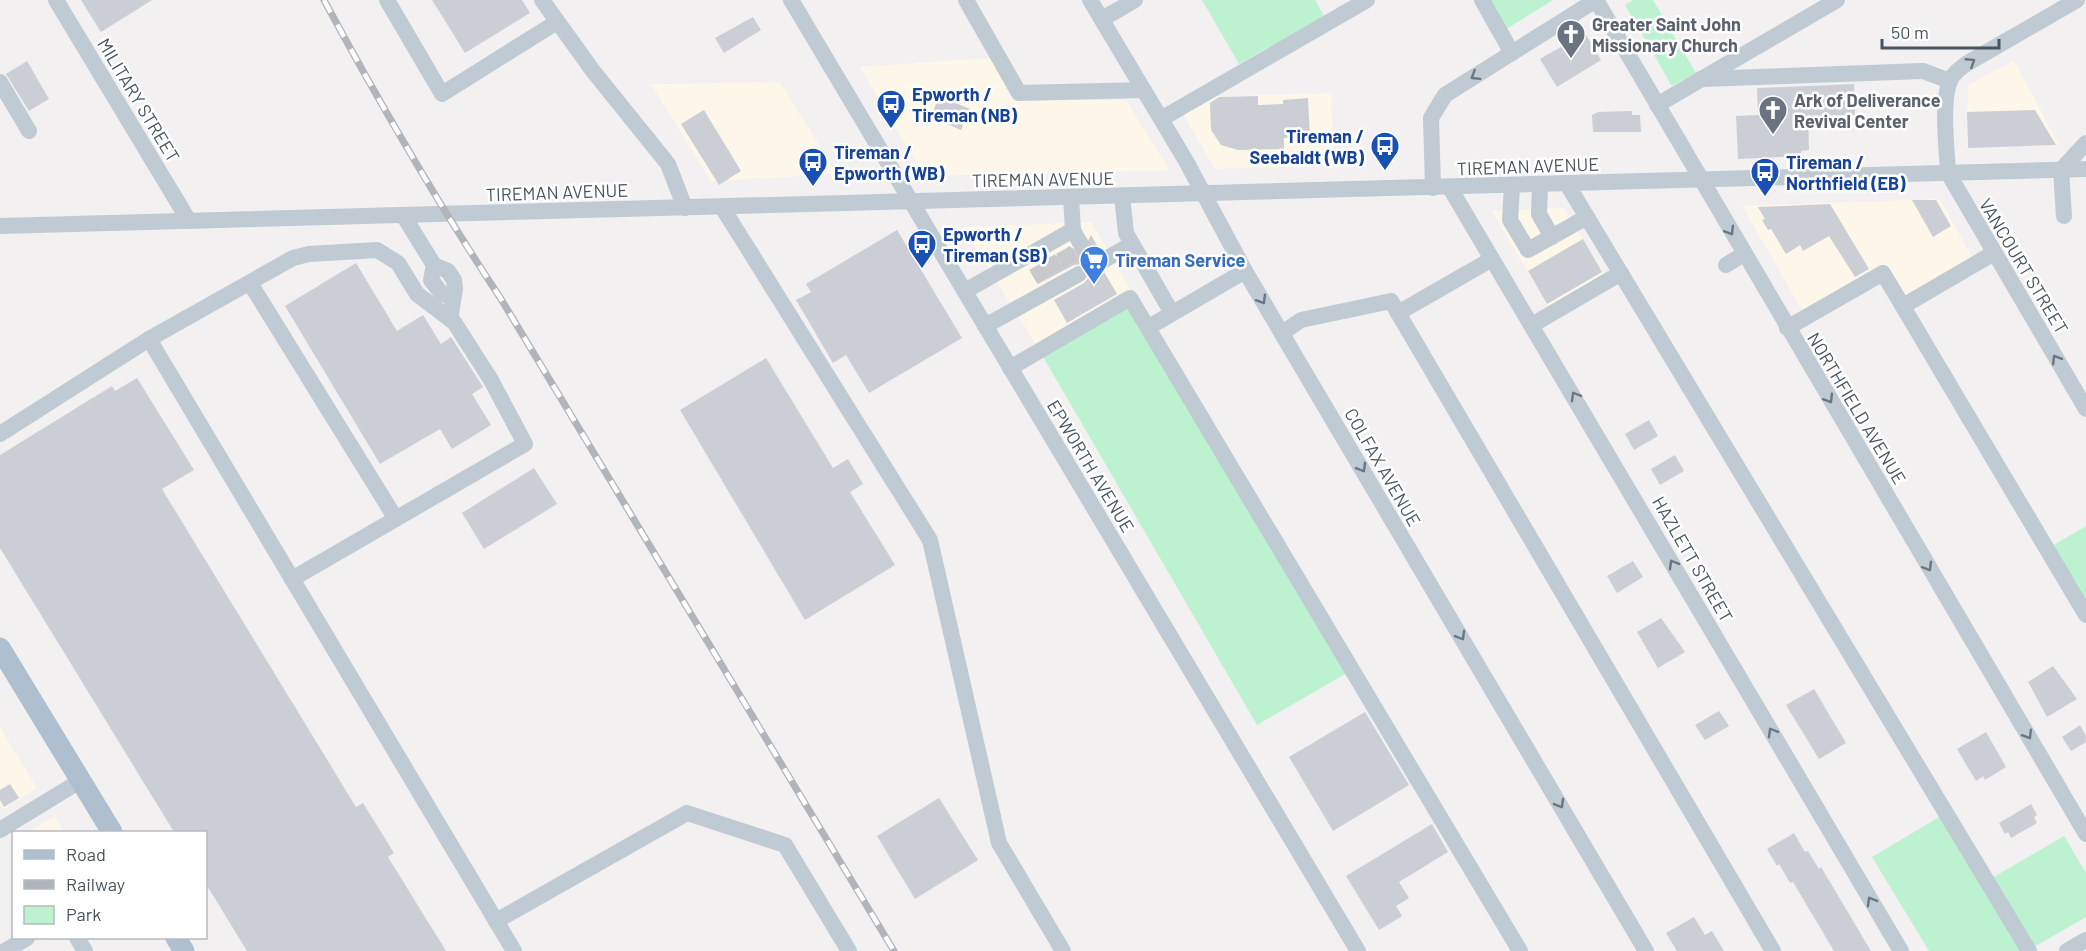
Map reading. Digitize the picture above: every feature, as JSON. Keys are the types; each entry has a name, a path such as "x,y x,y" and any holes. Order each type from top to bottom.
{"main road":[{"path":"0,648 111,831"}],"street":[{"name":"MILITARY STREET","path":"56,0 189,221"},
{"path":"387,0 442,94 557,22"},
{"path":"543,0 557,22 668,164 685,208"},
{"name":"EPWORTH AVENUE","path":"791,0 1358,951"},
{"path":"966,0 1019,93 1144,90"},
{"name":"COLFAX AVENUE","path":"1090,0 1161,119 1245,271 1646,951"},
{"path":"1102,20 1136,0"},
{"path":"1161,119 1367,0"},
{"path":"1482,0 1512,53"},
{"path":"1433,188 1431,118 1436,105 1444,95 1596,0"},
{"name":"NORTHFIELD AVENUE","path":"1596,0 2086,834"},
{"path":"1657,105 1838,0"},
{"path":"1948,173 1946,96 1952,75 1966,64 2077,0"},
{"path":"1701,79 1923,71 1950,81"},
{"path":"0,82 29,131"},
{"path":"2064,216 2061,170 2086,143"},
{"name":"TIREMAN AVENUE","path":"0,226 1203,195 2086,169"},
{"name":"VANCOURT STREET","path":"1948,173 2086,409"},
{"path":"1567,184 2029,951"},
{"path":"1540,185 1539,214 1552,237"},
{"path":"1512,186 1510,219 1528,250 1587,217"},
{"name":"HAZLETT STREET","path":"1450,188 1901,951"},
{"path":"1122,196 1126,233 1169,308"},
{"path":"965,291 1039,257 1076,235 1071,198"},
{"path":"722,207 930,540 999,843 1063,951"},
{"path":"403,215 434,265 431,280 442,294 452,297 450,319"},
{"path":"986,326 1053,282 1132,244"},
{"path":"0,434 149,339 301,256 377,250 398,263 417,294 450,319 491,380 525,444 292,579"},
{"path":"1903,306 1994,253"},
{"path":"1726,266 1744,254"},
{"path":"1398,313 1492,259"},
{"path":"1149,327 1245,271"},
{"path":"1532,324 1621,273"},
{"path":"1787,328 1883,273 2086,615"},
{"path":"250,283 396,519"},
{"path":"1010,368 1130,298 1520,951"},
{"path":"1282,333 1301,320 1391,301 1773,951"},
{"path":"149,339 514,951"},
{"path":"5,828 80,781"},
{"path":"496,921 687,813 786,845 849,951"},
{"path":"5,951 25,939"},
{"path":"2067,951 2086,940"}],"shaded area":[{"path":"991,58 1012,100 1126,100 1169,170 924,176 860,67"},
{"path":"2014,61 2059,145 1966,147 1968,85"},
{"path":"780,82 837,174 711,181 651,84"},
{"path":"1331,93 1334,165 1215,169 1182,112 1205,97"},
{"path":"1940,199 1973,259 1906,298 1886,267 1804,313 1742,206"},
{"path":"1564,208 1605,276 1549,308 1492,211"},
{"path":"1091,222 1131,290 1036,345 963,227"},
{"path":"0,727 37,788 3,809 0,803"},
{"path":"55,816 63,831 30,831"}],"green space":[{"path":"1202,0 1315,0 1324,16 1239,64"},
{"path":"1489,0 1553,0 1506,29"},
{"path":"1633,0 1653,0 1696,73 1672,86 1625,5"},
{"path":"1128,305 1347,673 1257,725 1042,355"},
{"path":"2086,526 2086,603 2052,546"},
{"path":"1941,816 2024,951 1929,951 1872,857"},
{"path":"2064,836 2086,873 2086,917 2034,947 1992,878"}],"building":[{"path":"81,0 152,0 101,32"},
{"path":"432,0 522,0 530,13 465,53"},
{"path":"753,17 761,30 724,53 715,38"},
{"name":"Greater Saint John Missionary Church","path":"1585,33 1601,60 1557,87 1540,59"},
{"path":"27,61 49,99 29,111 6,74"},
{"name":"Ark of Deliverance Revival Center","path":"1854,84 1855,115 1808,116 1809,150 1801,151 1801,156 1738,159 1736,116 1758,115 1757,88"},
{"path":"939,96 970,109 961,130 931,117"},
{"path":"1258,96 1258,105 1283,104 1283,100 1308,98 1310,137 1284,138 1284,149 1238,150 1221,145 1211,130 1210,103 1219,97"},
{"path":"704,110 741,171 719,185 681,124"},
{"path":"2035,110 2056,145 1968,148 1967,112"},
{"path":"1632,111 1632,115 1640,115 1641,132 1593,132 1592,115 1598,112"},
{"path":"1912,200 1936,200 1951,226 1933,237"},
{"path":"1830,204 1869,269 1855,277 1829,236 1803,251 1800,245 1786,254 1771,229 1768,230 1762,220 1765,219 1758,207"},
{"path":"897,230 962,338 869,393 846,355 833,363 796,300 811,292 806,284"},
{"path":"1091,235 1100,250 1086,258 1082,264 1074,265 1038,284 1031,271 1071,247 1078,251 1084,250"},
{"path":"1583,239 1602,272 1547,304 1528,271"},
{"path":"356,263 397,331 423,315 441,344 451,337 483,387 472,394 491,425 452,449 440,429 380,464 285,306"},
{"path":"1104,272 1117,294 1067,323 1054,300 1084,283 1089,277"},
{"path":"766,358 833,468 848,459 863,484 850,492 895,565 805,620 680,410"},
{"path":"137,378 194,470 162,489 356,807 363,803 394,853 388,857 446,951 247,951 207,886 207,831 173,831 0,548 0,455 112,386 115,391"},
{"path":"1649,420 1658,436 1634,450 1625,434"},
{"path":"1675,455 1684,471 1660,485 1651,469"},
{"path":"534,468 557,504 484,549 462,513"},
{"path":"1633,561 1643,577 1617,593 1607,576"},
{"path":"1661,618 1685,652 1658,668 1637,632"},
{"path":"2053,666 2077,699 2047,717 2028,682"},
{"path":"1814,689 1846,743 1819,759 1786,705"},
{"path":"1719,711 1729,726 1705,740 1695,725"},
{"path":"1365,712 1409,785 1333,831 1289,757"},
{"path":"2080,725 2086,736 2086,742 2071,751 2062,737"},
{"path":"1986,732 2006,767 1985,780 1983,776 1976,781 1957,749"},
{"path":"10,784 19,798 4,807 0,800 0,790"},
{"path":"939,798 978,860 915,899 877,836"},
{"path":"2031,804 2037,815 2034,817 2037,823 2011,838 2008,832 2005,834 1999,823"},
{"path":"1432,824 1448,852 1399,882 1409,898 1396,906 1402,916 1379,930 1346,876"},
{"path":"1794,833 1805,852 1808,851 1819,869 1821,867 1871,951 1834,951 1793,882 1790,883 1779,864 1777,866 1767,849"},
{"path":"1694,917 1705,935 1712,931 1724,951 1677,951 1666,933"}],"tunnel":[{"path":"1079,241 1089,256"},
{"path":"1063,250 1072,266"},
{"path":"1048,258 1057,275"},
{"path":"1036,266 1045,281"}],"railway":[{"path":"324,0 431,189 501,299 894,951"}],"place":[{"name":"Greater Saint John Missionary Church","path":"1571,60"},
{"name":"Epworth / Tireman (NB)","path":"891,130"},
{"name":"Ark of Deliverance Revival Center","path":"1773,136"},
{"name":"Tireman / Seebaldt (WB)","path":"1385,172"},
{"name":"Tireman / Epworth (WB)","path":"813,188"},
{"name":"Tireman / Northfield (EB)","path":"1765,198"},
{"name":"Epworth / Tireman (SB)","path":"922,270"},
{"name":"Tireman Service","path":"1094,286"}]}
